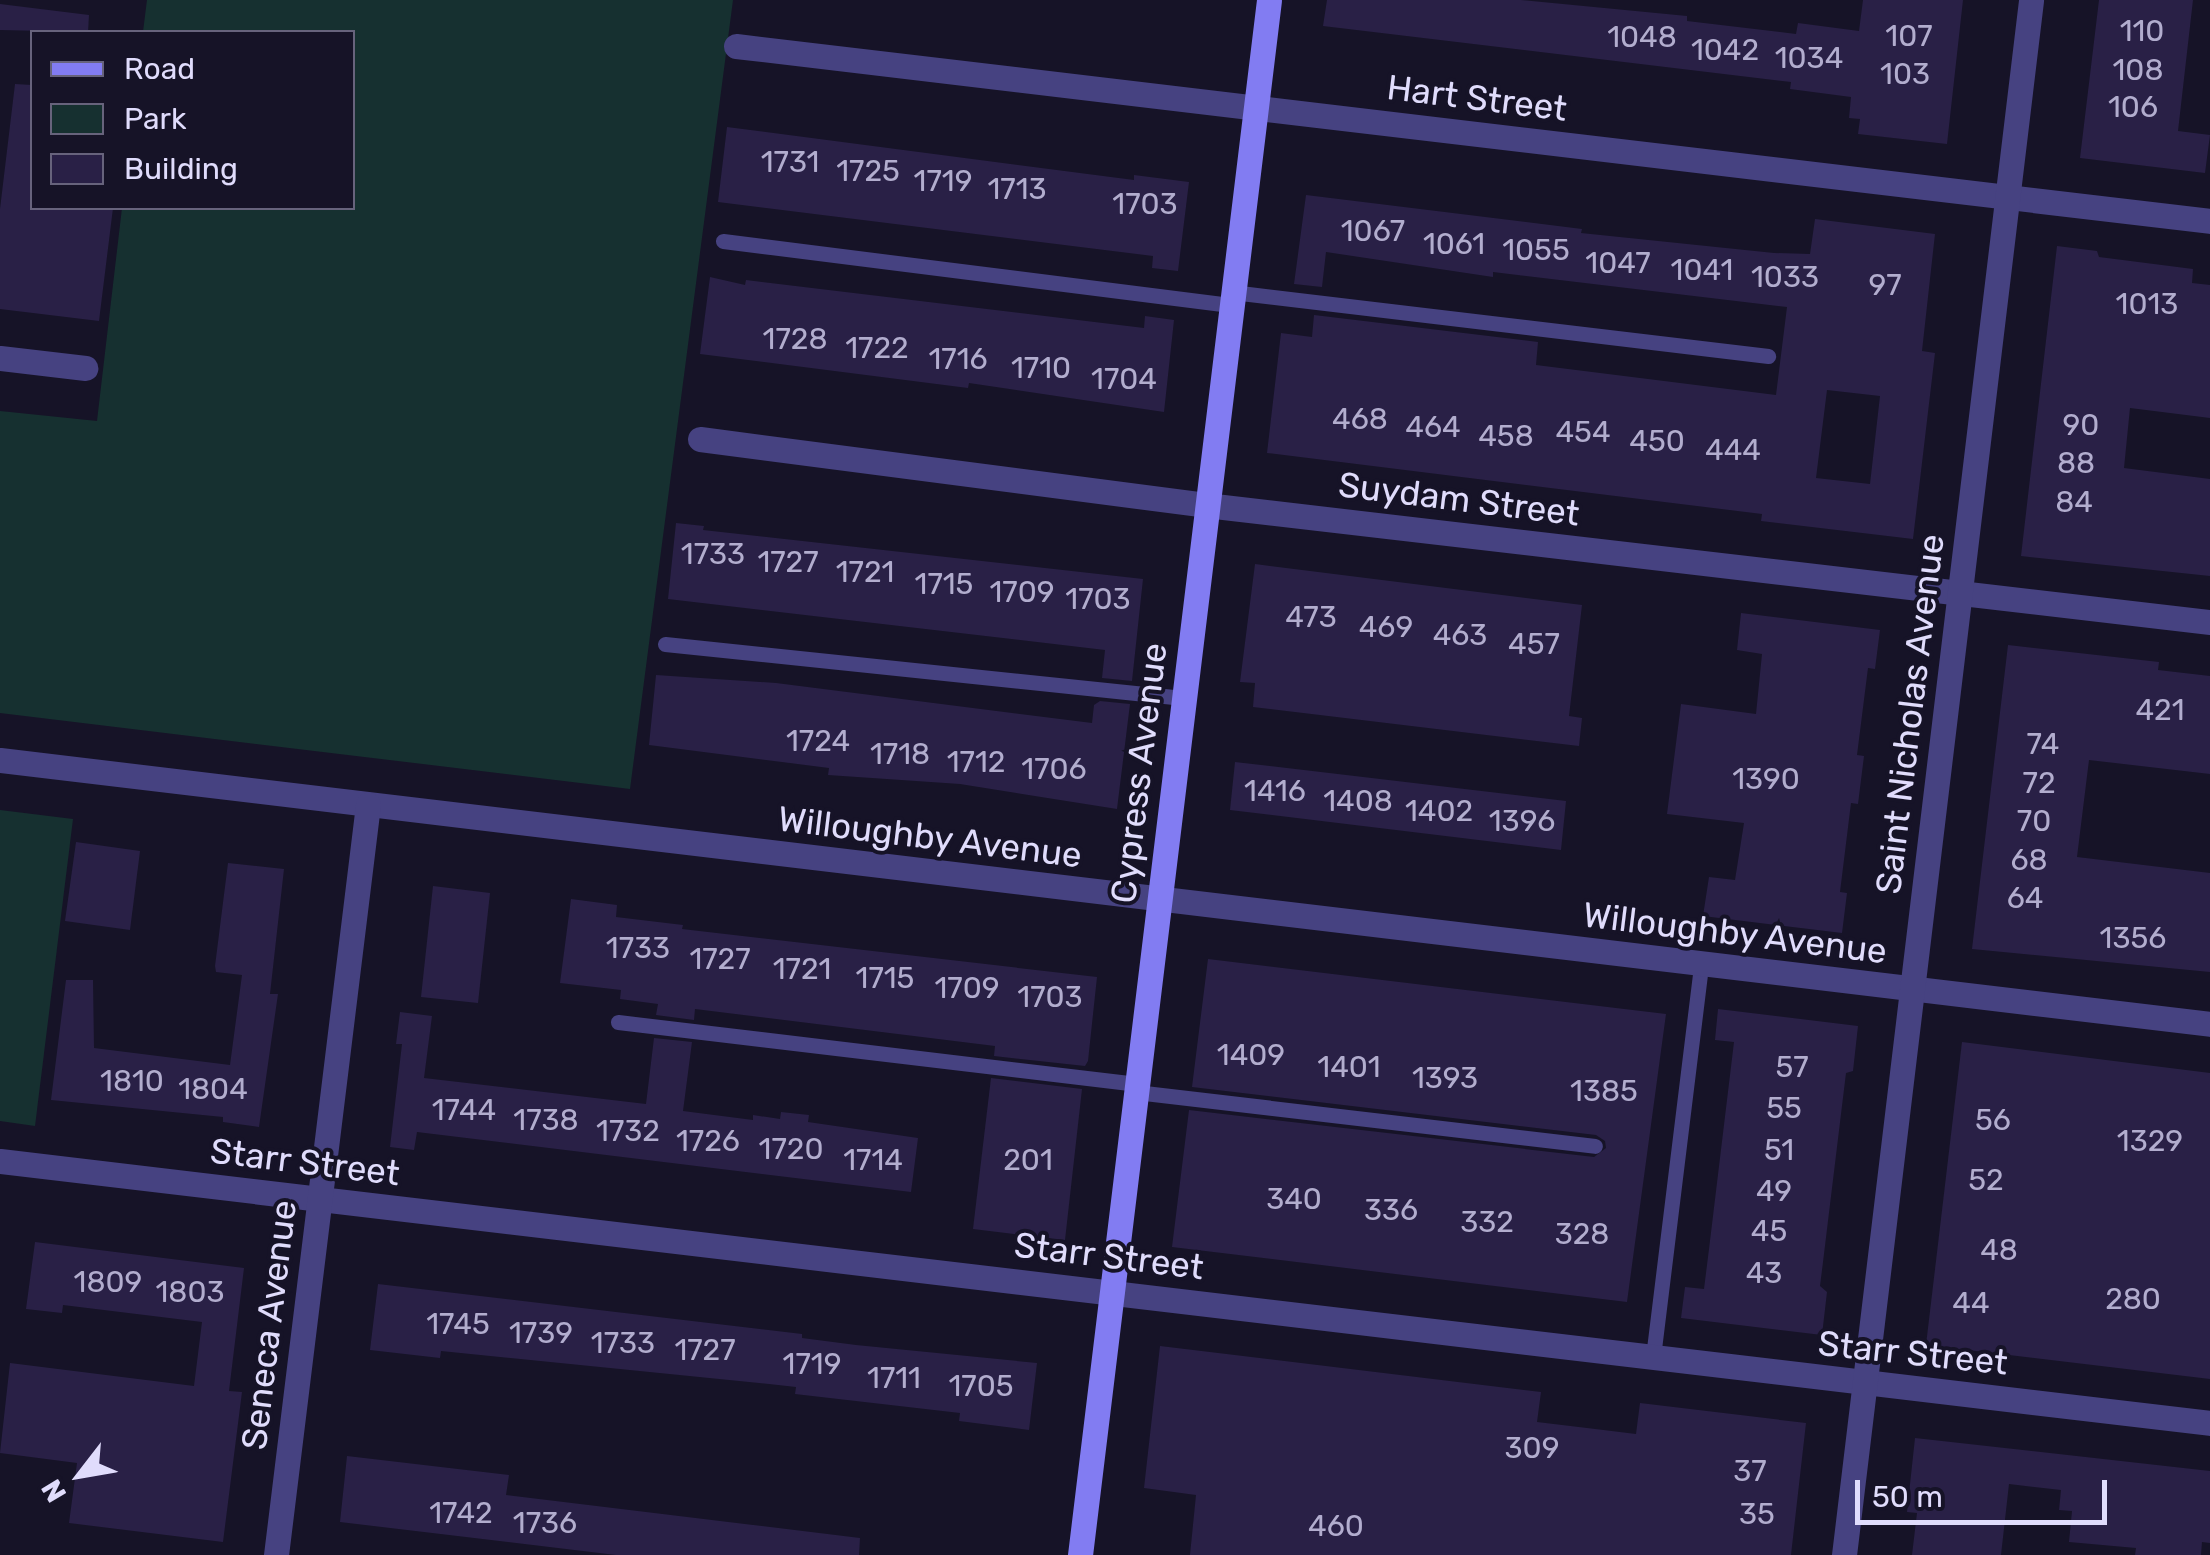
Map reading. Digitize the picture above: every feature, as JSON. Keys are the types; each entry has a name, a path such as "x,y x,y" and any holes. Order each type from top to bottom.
{"main road":[{"name":"Cypress Avenue","path":"1080,1555 1269,0"}],"street":[{"name":"Saint Nicholas Avenue","path":"1844,1555 2031,0"},
{"name":"Hart Street","path":"736,46 2210,221"},
{"path":"0,358 85,368"},
{"name":"Suydam Street","path":"700,439 1206,505 2210,622"},
{"name":"Willoughby Avenue","path":"0,760 2210,1024"},
{"name":"Seneca Avenue","path":"276,1555 368,805"},
{"name":"Starr Street","path":"0,1161 2210,1423"}],"lane":[{"path":"723,241 1768,356"},
{"path":"665,644 1183,698"},
{"path":"1652,1357 1701,965"},
{"path":"618,1022 1596,1146"}],"green space":[{"path":"147,0 733,0 630,789 0,713 0,411 97,421 122,210 355,210 355,30 143,30"},
{"path":"0,810 73,819 35,1126 0,1121"}],"building":[{"path":"1327,0 1521,0 1687,16 1687,21 1796,34 1798,23 1859,31 1863,0 1963,0 1947,144 1858,134 1860,119 1849,118 1851,97 1790,89 1791,82 1323,26"},
{"path":"2099,0 2193,0 2178,131 2210,135 2205,173 2080,158"},
{"path":"0,4 89,15 88,30 0,30"},
{"path":"15,84 30,85 30,210 113,210 99,321 0,309 0,209"},
{"path":"727,127 1134,180 1134,175 1189,182 1178,271 1152,268 1153,256 718,202"},
{"path":"1306,195 1582,229 1581,233 1774,253 1810,254 1815,219 1935,234 1922,351 1935,353 1913,539 1761,521 1762,514 1267,453 1281,333 1312,337 1314,315 1538,342 1536,365 1776,395 1787,307 1493,272 1493,277 1326,252 1322,287 1294,284","holes":["1827,390 1880,396 1870,484 1816,478"]},
{"path":"2057,246 2097,251 2099,257 2193,269 2192,283 2210,285 2210,418 2130,408 2124,468 2210,479 2210,576 2021,556"},
{"path":"710,277 745,285 746,280 1144,328 1145,316 1174,320 1164,412 969,383 968,388 700,354"},
{"path":"676,523 704,526 703,530 1143,579 1132,681 1102,678 1105,650 668,599"},
{"path":"1255,564 1582,605 1569,716 1582,718 1579,746 1253,707 1255,683 1240,682"},
{"path":"1741,613 1880,630 1875,669 1868,668 1857,755 1864,756 1858,804 1851,803 1840,892 1847,893 1842,933 1703,916 1709,877 1735,880 1744,823 1667,814 1681,704 1756,714 1762,654 1737,650"},
{"path":"2008,645 2159,662 2158,670 2210,676 2210,774 2089,760 2077,857 2210,873 2210,972 1972,949"},
{"path":"656,675 776,683 1092,723 1094,705 1100,701 1130,704 1117,809 960,784 828,775 829,768 649,745"},
{"path":"1235,762 1566,801 1561,850 1230,810"},
{"path":"76,842 140,851 130,930 65,921"},
{"path":"228,863 284,869 270,994 278,994 259,1127 223,1122 223,1117 51,1100 66,980 93,980 94,1048 230,1065 242,975 216,972 215,966"},
{"path":"433,886 490,893 478,1003 421,997"},
{"path":"571,899 617,905 616,917 683,925 682,929 1097,977 1088,1061 1085,1066 994,1056 995,1046 695,1009 694,1020 656,1015 658,1004 620,999 621,990 560,983"},
{"path":"1208,959 1666,1014 1627,1302 1172,1247 1189,1110 1594,1157 1606,1148 1605,1141 1596,1135 1192,1087"},
{"path":"1718,1009 1858,1026 1853,1071 1846,1073 1820,1286 1827,1292 1822,1335 1681,1318 1685,1287 1704,1289 1734,1042 1715,1040"},
{"path":"400,1012 432,1016 424,1078 646,1104 654,1038 692,1042 683,1111 753,1120 753,1115 780,1119 781,1112 809,1115 808,1122 918,1138 911,1192 417,1132 414,1150 390,1147 402,1044 396,1044"},
{"path":"1962,1042 2210,1073 2210,1379 1926,1345"},
{"path":"991,1078 1082,1089 1065,1240 973,1229"},
{"path":"35,1242 244,1268 229,1391 242,1392 223,1542 69,1523 77,1463 0,1453 10,1363 194,1386 202,1322 63,1305 62,1313 26,1309"},
{"path":"378,1284 802,1334 802,1338 856,1345 1037,1363 1029,1430 959,1421 960,1413 795,1394 796,1387 441,1351 440,1358 370,1350"},
{"path":"1160,1346 1541,1392 1537,1422 1636,1434 1640,1403 1806,1423 1791,1555 1190,1555 1196,1495 1144,1488"},
{"path":"1915,1438 2210,1471 2210,1543 2202,1542 2201,1555 2135,1555 2136,1548 2069,1542 2072,1511 2059,1510 2061,1490 2009,1484 2001,1555 1912,1555 1917,1513 1907,1512"},
{"path":"347,1456 509,1475 506,1495 860,1538 859,1555 616,1555 340,1522"}]}
